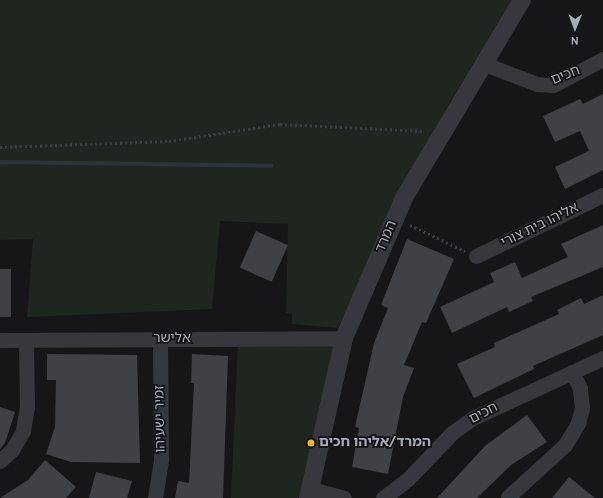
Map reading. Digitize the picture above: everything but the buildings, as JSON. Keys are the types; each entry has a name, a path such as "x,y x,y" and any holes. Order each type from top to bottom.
{"street":[{"name":"המרד","path":"310,494 344,338 405,196 444,132 482,62 522,0"},
{"name":"חכים","path":"482,62 537,84 553,85 603,59"},
{"name":"אליהו בית צורי","path":"476,256 603,195"},
{"name":"אלישר","path":"0,340 344,338"},
{"name":"זמיר ישעיהו","path":"155,498 161,459 160,339"},
{"path":"0,461 12,450 23,431 27,407 26,340"},
{"name":"חכים","path":"383,498 408,479 452,433 473,418 603,358"},
{"path":"508,497 565,445 578,423 582,408 580,388 572,372"},
{"path":"310,494 344,498"}],"path":[{"path":"0,147 169,141 280,124 444,132"},
{"path":"396,218 476,256"}],"shaded area":[{"path":"0,0 511,0 440,119 338,328 292,324 292,314 286,313 288,224 220,221 212,309 27,317 33,239 0,240"},
{"path":"238,340 336,344 300,498 231,498"}],"waterway":[{"path":"0,162 271,166"}],"place":[{"name":"המרד/אליהו חכים","path":"311,443"}]}
